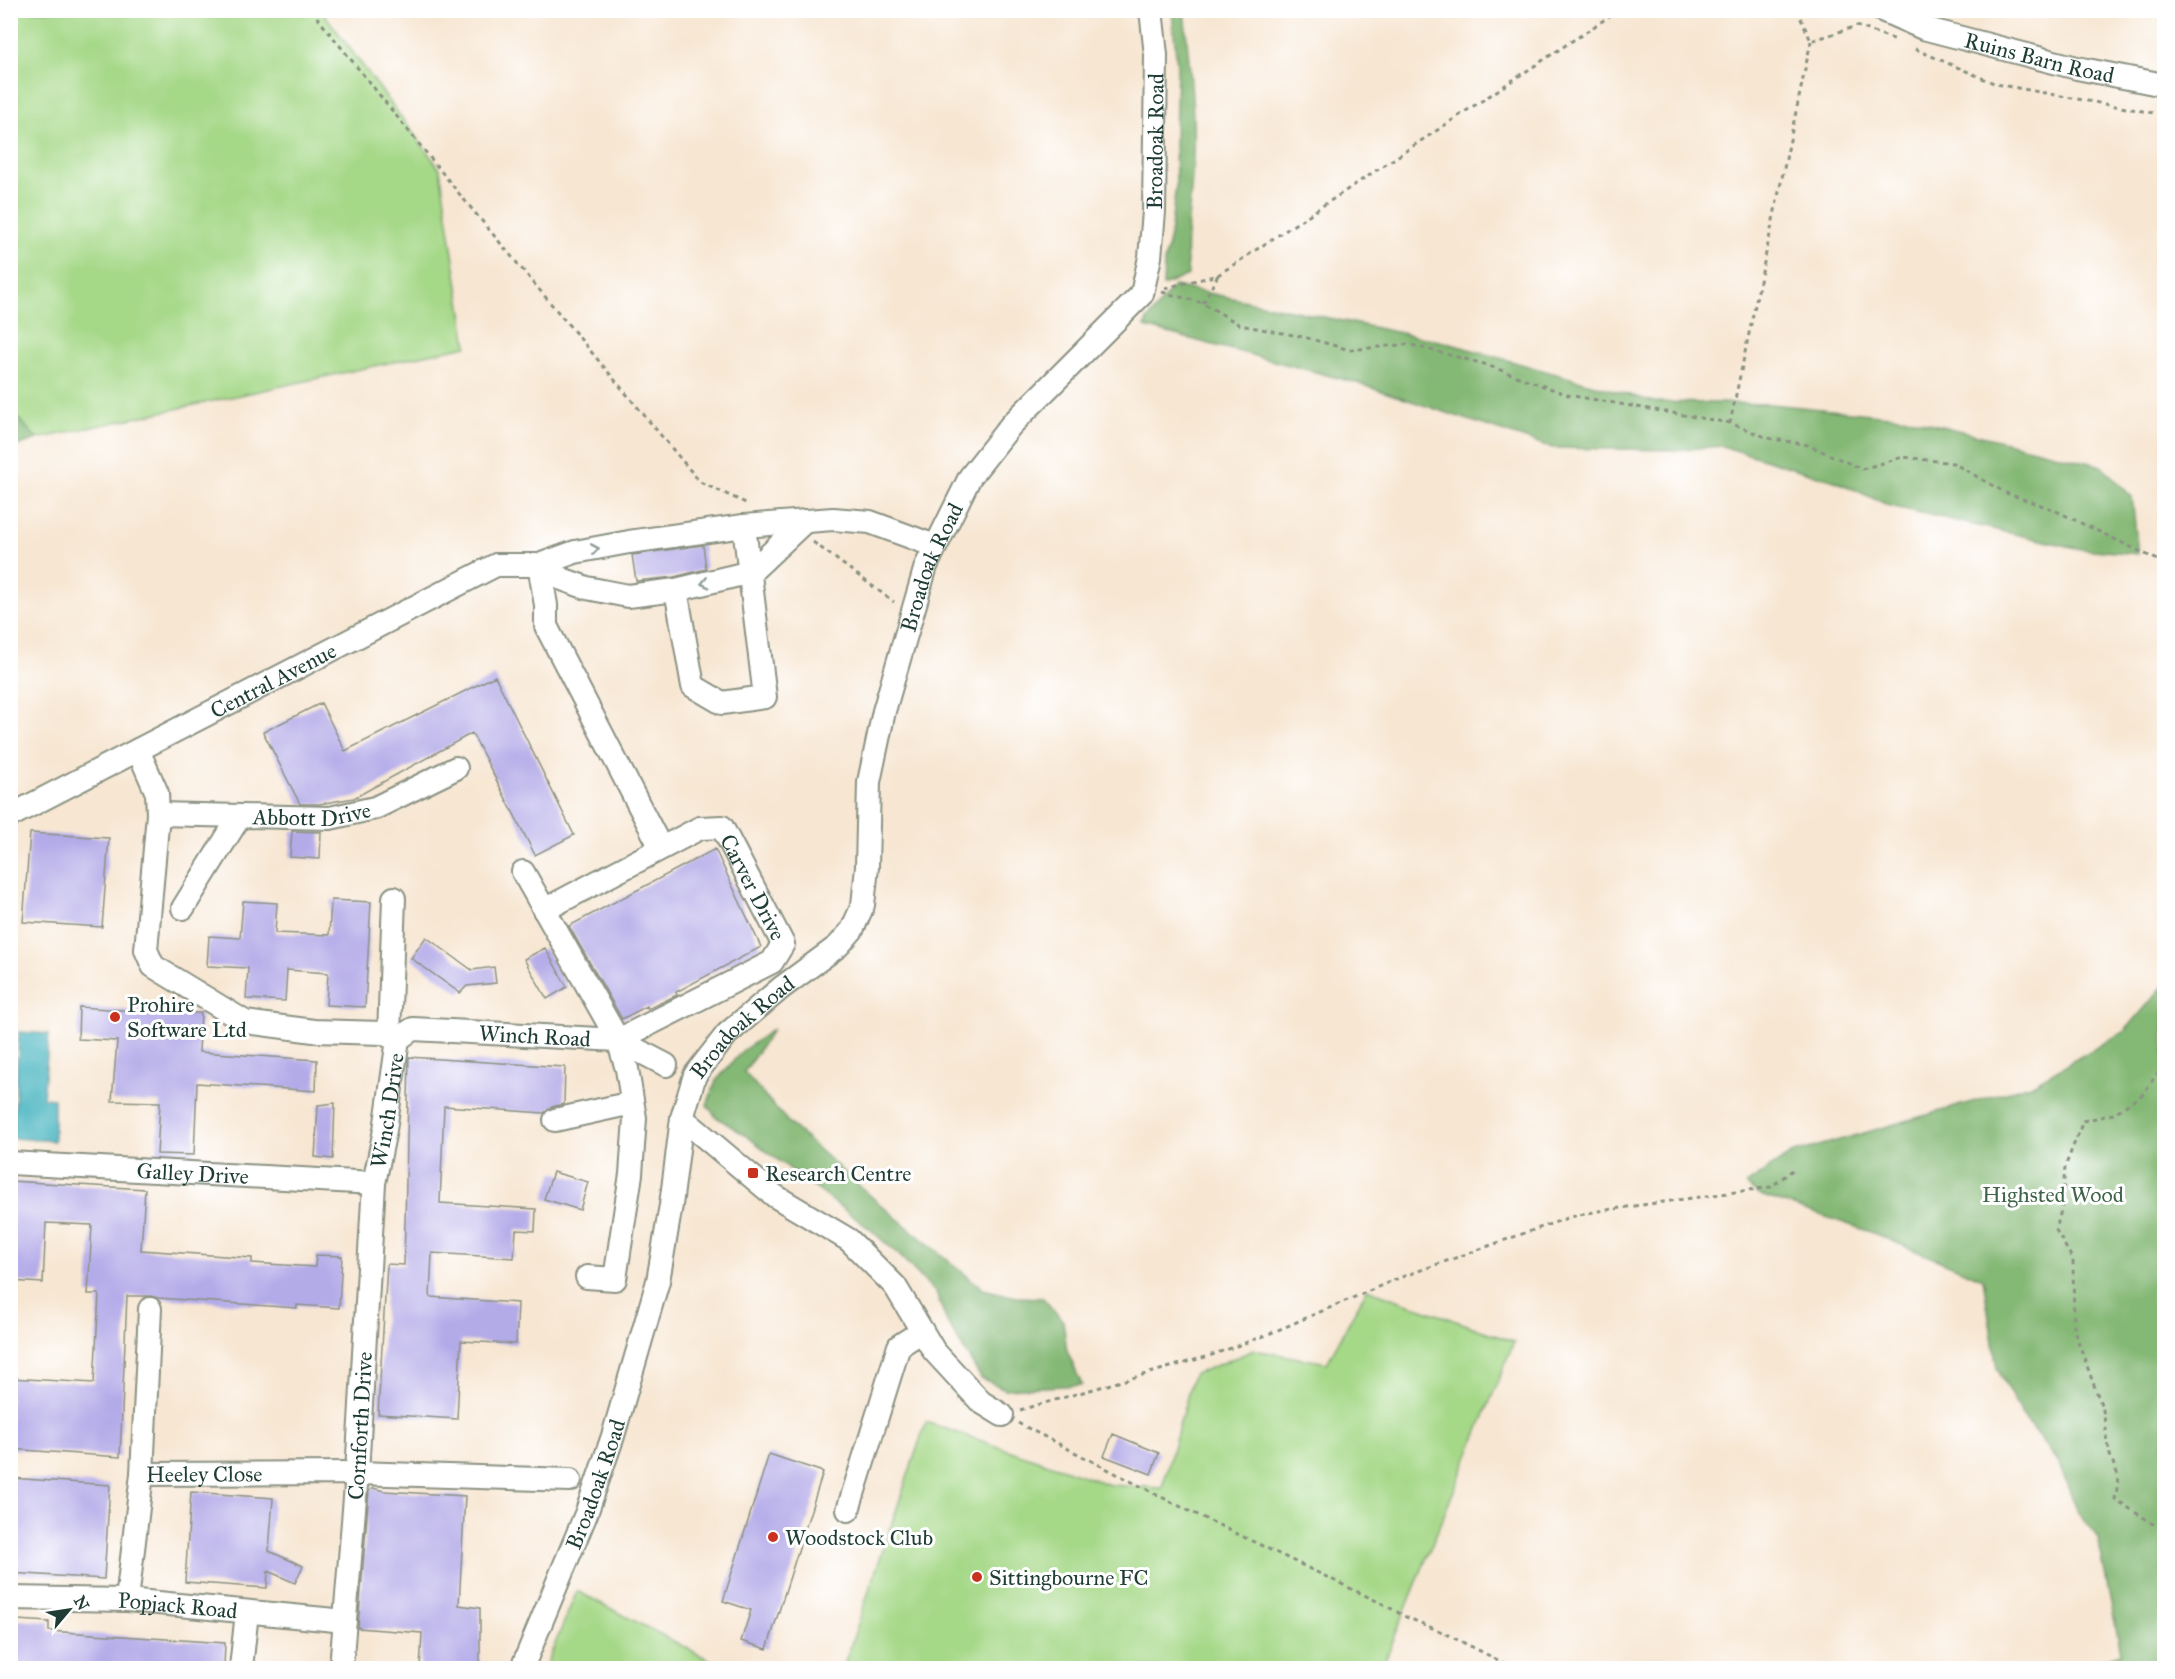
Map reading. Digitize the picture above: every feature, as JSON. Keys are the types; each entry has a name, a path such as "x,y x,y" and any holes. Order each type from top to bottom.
{"street":[{"name":"Broadoak Road","path":"522,1668 586,1514 613,1436 658,1281 682,1118 695,1075 721,1041 781,988 838,946 852,930 863,905 867,867 869,782 884,711 926,566 935,546 970,477 1011,425 1142,294 1150,257 1154,212 1156,55 1151,10"},
{"name":"Ruins Barn Road","path":"1882,10 1923,28 2077,68 2164,85"},
{"path":"676,590 693,686 722,703 765,697 751,593 750,517"},
{"path":"539,565 576,552 750,517 801,525 833,519 870,522 935,546"},
{"path":"539,565 562,579 587,588 628,596 676,590 751,572 801,525"},
{"name":"Central Avenue","path":"10,816 496,565 539,565"},
{"path":"539,565 546,605 546,626 662,848"},
{"path":"138,750 157,793 158,814 146,950 153,966 245,1022 314,1030 383,1033 394,1037"},
{"name":"Abbott Drive","path":"158,814 330,818 375,808 456,768"},
{"path":"183,908 240,816"},
{"name":"Carver Drive","path":"544,910 700,828 722,827 783,944 772,962 618,1040"},
{"path":"523,872 618,1040 627,1069 633,1103 635,1118 631,1174 615,1279 587,1277"},
{"name":"Winch Drive","path":"374,1183 385,1130 394,1037 394,898"},
{"name":"Winch Road","path":"394,1037 412,1029 618,1040 666,1065"},
{"path":"555,1120 633,1103"},
{"path":"682,1118 775,1196 849,1240 895,1286 934,1351 981,1402 1002,1415"},
{"name":"Galley Drive","path":"10,1163 374,1183"},
{"name":"Cornforth Drive","path":"341,1668 357,1473 374,1183"},
{"path":"142,1474 150,1309"},
{"path":"848,1510 898,1346 922,1331"},
{"name":"Heeley Close","path":"127,1600 142,1474 357,1473 570,1480"},
{"name":"Popjack Road","path":"10,1598 127,1600 345,1621"},
{"path":"241,1668 247,1612"}],"path":[{"path":"311,10 461,196 700,482 750,517"},
{"path":"1619,10 1218,275 1157,290 1203,303 1240,325 1304,337 1350,350 1408,344 1484,364 1568,395 1730,423 1768,438 1808,445 1862,469 1903,457 1953,463 2006,493 2052,509 2164,562"},
{"path":"1730,423 1811,41 1797,10"},
{"path":"1811,41 1857,26 1897,41"},
{"path":"1908,45 1996,84 2164,115"},
{"path":"1203,303 1218,275"},
{"path":"801,525 911,615"},
{"path":"2164,1064 2143,1094 2113,1114 2083,1121 2065,1167 2062,1206 2056,1230 2073,1260 2074,1330 2103,1410 2110,1455 2118,1478 2115,1499 2164,1531"},
{"path":"1002,1415 1209,1356 1264,1336 1399,1278 1570,1217 1771,1186 1795,1168"},
{"path":"1002,1415 1175,1504 1406,1617 1452,1636 1514,1668"}],"green space":[{"path":"10,11 322,11 440,169 467,346 37,439 14,414 11,407"},
{"path":"1172,11 1184,11 1190,66 1193,159 1187,232 1188,275 1163,286 1164,262 1170,236 1176,185 1177,67"},
{"path":"1174,286 1444,342 1654,402 1771,404 1909,418 2102,466 2132,497 2138,554 2081,549 1890,506 1838,482 1722,446 1676,450 1553,448 1357,383 1145,327 1147,320"},
{"path":"11,407 14,414 37,439 11,448"},
{"name":"Highsted Wood","path":"2164,985 2164,1668 2077,1668 2121,1653 2098,1538 2077,1510 2058,1461 2021,1414 1997,1368 1983,1279 1871,1232 1757,1194 1746,1184 1791,1154 2031,1085 2125,1031"},
{"path":"773,1029 744,1072 789,1123 882,1206 983,1289 1016,1297 1043,1298 1063,1321 1067,1351 1082,1385 1005,1389 981,1378 947,1322 936,1293 902,1258 871,1230 745,1135 716,1117 707,1105 716,1081 742,1051"},
{"path":"1367,1289 1514,1342 1382,1668 843,1668 926,1422 1110,1485 1162,1488 1193,1375 1254,1350 1327,1363"},
{"path":"577,1591 725,1668 545,1668"}],"water":[{"path":"19,1032 49,1034 43,1098 54,1099 54,1141 13,1138"}],"building":[{"path":"703,545 706,569 674,577 636,581 632,555"},
{"path":"495,676 574,835 535,855 472,733 354,798 319,804 300,804 263,732 321,703 345,751"},
{"path":"292,831 321,832 320,859 290,857"},
{"path":"30,833 109,838 102,927 23,922"},
{"path":"715,849 761,947 676,992 677,995 648,1009 647,1006 622,1019 569,926"},
{"path":"331,900 371,902 365,1007 326,1005 328,973 287,970 285,1001 246,999 248,968 207,966 209,936 240,938 243,901 277,903 275,933 329,935"},
{"path":"426,937 472,970 494,967 496,983 467,986 460,993 411,958"},
{"path":"545,948 567,987 547,999 524,959"},
{"path":"79,1007 201,1013 199,1052 317,1060 316,1091 197,1083 194,1155 157,1154 160,1102 112,1101 117,1041 78,1039"},
{"path":"409,1057 565,1067 564,1104 552,1107 544,1113 444,1106 440,1203 536,1209 535,1231 516,1230 514,1258 432,1253 430,1297 518,1303 516,1344 461,1341 457,1419 378,1414 387,1264 404,1265"},
{"path":"335,1103 333,1159 315,1157 318,1105"},
{"path":"553,1172 588,1182 580,1210 544,1199"},
{"path":"10,1181 145,1189 141,1250 252,1258 252,1263 315,1267 316,1255 342,1256 339,1308 297,1305 297,1308 127,1296 120,1457 10,1449 10,1378 94,1383 99,1294 88,1294 92,1225 46,1223 43,1283 10,1281"},
{"path":"1113,1434 1159,1453 1151,1474 1104,1456"},
{"name":"Woodstock Club","path":"769,1454 823,1472 767,1649 741,1641 751,1610 723,1601"},
{"path":"10,1478 110,1485 104,1579 10,1573"},
{"path":"373,1488 384,1491 465,1496 459,1605 480,1608 480,1668 420,1668 422,1633 358,1628 369,1491"},
{"path":"191,1492 273,1498 269,1551 303,1566 295,1583 268,1571 267,1588 185,1582"},
{"path":"17,1620 49,1622 49,1631 225,1643 224,1668 10,1668 10,1652 15,1653"}],"place":[{"name":"Prohire Software Ltd","path":"115,1017"},
{"name":"Research Centre","path":"753,1173"},
{"name":"Woodstock Club","path":"773,1537"},
{"name":"Sittingbourne FC","path":"977,1577"}]}
